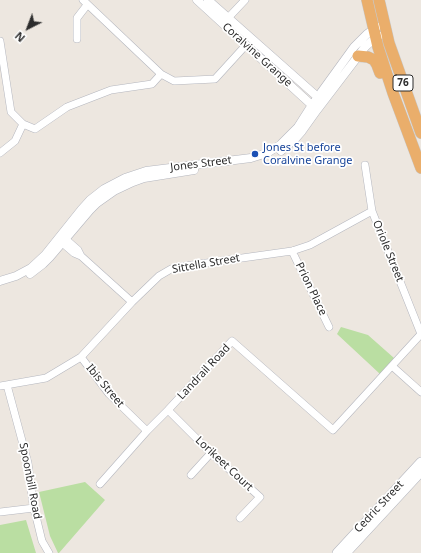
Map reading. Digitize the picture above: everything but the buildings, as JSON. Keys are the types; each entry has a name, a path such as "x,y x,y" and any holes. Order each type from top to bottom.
{"highway":[{"name":"76","path":"367,0 374,34 393,93 421,168"},
{"name":"76","path":"379,0 389,43 421,133"},
{"path":"358,56 368,57 374,60 382,78 393,93"}],"main road":[{"name":"Cedric Street","path":"346,553 417,477 421,462"},
{"name":"Cedric Street","path":"337,553 417,477"}],"street":[{"name":"Coralvine Grange","path":"197,0 315,108"},
{"name":"Coralvine Grange","path":"208,0 320,100"},
{"path":"228,18 245,0"},
{"path":"77,39 77,18 85,2 160,74 174,81 215,79 246,45"},
{"name":"Jones Street","path":"0,281 16,276 31,268 97,203 123,186 153,176 264,160 279,152 296,139 302,131 354,46 362,38 385,28"},
{"name":"Jones Street","path":"320,100 358,56 374,34"},
{"path":"0,41 11,112 23,124 35,129 67,107 111,90 152,84 160,74"},
{"path":"0,152 16,141 23,124"},
{"name":"Oriole Street","path":"334,430 421,334 372,211 365,165"},
{"name":"Sittella Street","path":"4,386 46,378 81,357 132,302 159,276 171,269 292,251 310,245 372,211"},
{"path":"61,239 78,250 81,256 132,302"},
{"name":"Jones Street","path":"0,287 19,280 36,271 50,257 61,239"},
{"name":"Prion Place","path":"292,251 329,327"},
{"name":"Landrail Road","path":"100,484 147,431 232,341 334,430"},
{"name":"Ibis Street","path":"81,357 109,394 147,431"},
{"path":"392,366 421,392"},
{"name":"Spoonbill Road","path":"4,386 28,463 34,508 42,541 49,553"},
{"name":"Lorikeet Court","path":"168,410 211,453 260,497 240,518"},
{"path":"191,475 211,453"},
{"path":"0,512 34,508"}],"green space":[{"path":"341,327 368,335 394,358 380,374 337,334"},
{"path":"85,482 105,500 58,553 50,536 39,492"},
{"path":"26,520 36,553 0,553 0,525"}],"place":[{"name":"Jones St before Coralvine Grange","path":"255,154"}]}
